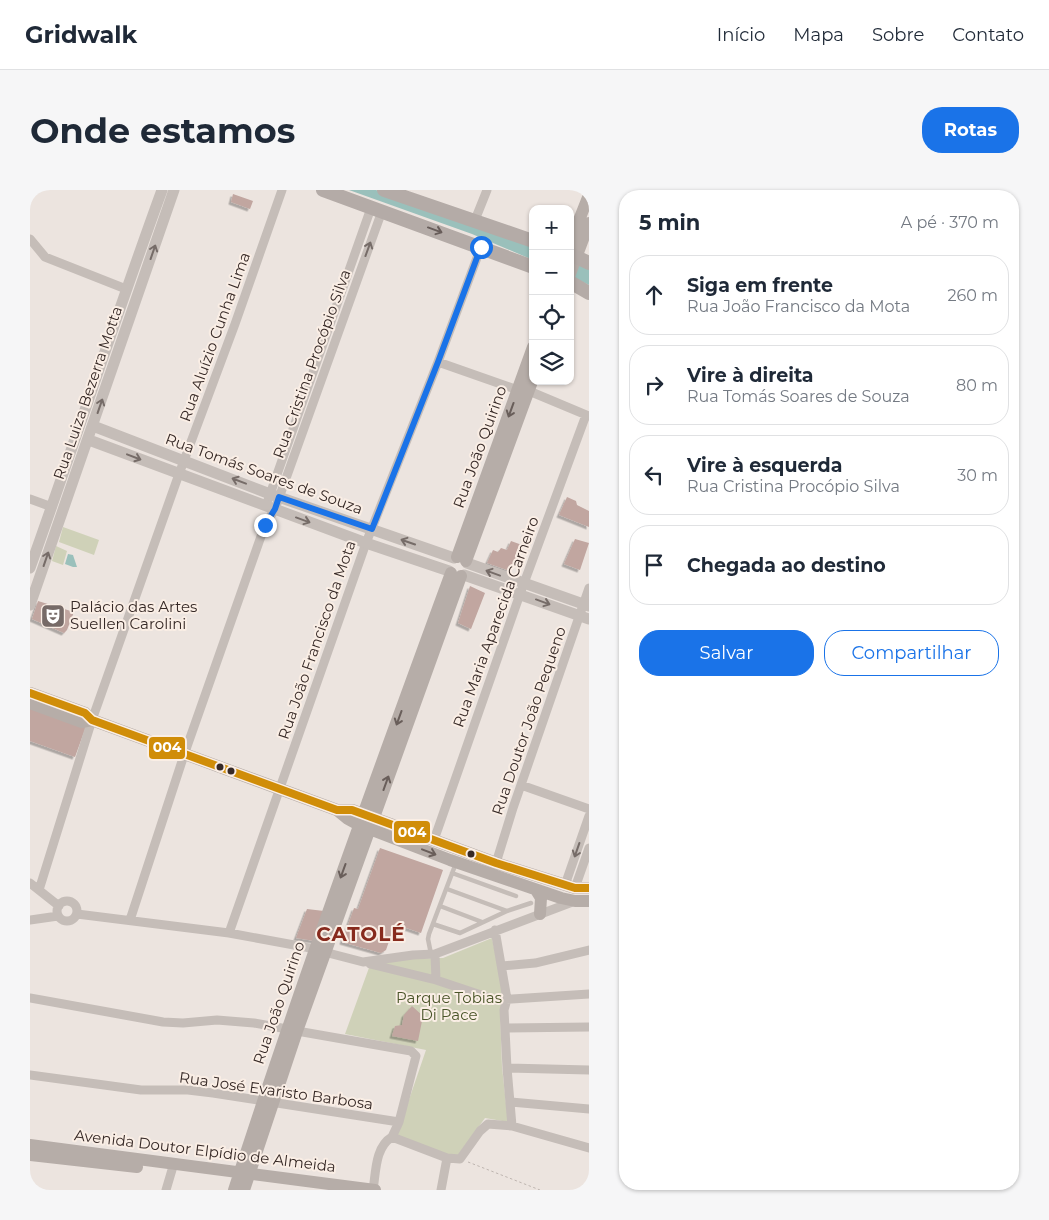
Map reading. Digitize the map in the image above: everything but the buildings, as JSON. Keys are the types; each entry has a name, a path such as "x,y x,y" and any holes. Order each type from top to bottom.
{"main road":[{"path":"323,190 529,265"},
{"path":"384,190 529,240"},
{"path":"574,233 589,195"},
{"path":"578,258 589,223"},
{"path":"574,284 589,293"},
{"name":"Rua João Quirino","path":"242,1181 292,1030 366,821 526,387 529,370"},
{"path":"30,693 85,713 92,720 184,755 337,810 352,810 393,838 454,868 536,890 572,891 589,888"},
{"path":"30,703 82,722 92,720"},
{"path":"366,821 434,840 572,891 589,901"},
{"name":"Rua João Quirino","path":"320,951 360,853 366,821"},
{"path":"360,853 374,842 393,838"},
{"path":"536,890 541,898 540,914"},
{"name":"Avenida Doutor Elpídio de Almeida","path":"30,1145 58,1154"},
{"name":"Avenida Doutor Elpídio de Almeida","path":"30,1155 58,1154 173,1167 242,1181 311,1190"},
{"name":"Avenida Doutor Elpídio de Almeida","path":"242,1181 374,1190"}],"street":[{"name":"Rua Luiza Bezerra Motta","path":"30,568 90,401 124,293 162,190"},
{"name":"Rua Luiza Bezerra Motta","path":"30,605 174,190"},
{"name":"Rua Aluízio Cunha Lima","path":"39,890 92,720 282,190"},
{"path":"475,220 486,190"},
{"name":"Rua Cristina Procópio Silva","path":"130,920 184,755 274,495 377,209"},
{"path":"30,239 45,257 124,293 135,302"},
{"name":"Rua João Francisco da Mota","path":"229,933 366,543 438,362 481,247"},
{"path":"438,362 526,387 588,416"},
{"name":"Rua Maria Aparecida Carneiro","path":"434,840 522,589 588,416"},
{"name":"Rua Tomás Soares de Souza","path":"93,426 274,495 372,529 459,567 522,589 584,617"},
{"name":"Rua Tomás Soares de Souza","path":"88,440 366,543 459,567"},
{"path":"30,500 52,508"},
{"name":"Rua Doutor João Pequeno","path":"496,863 521,784 584,617 589,588"},
{"name":"Rua Tomás Soares de Souza","path":"522,589 586,605"},
{"path":"521,784 589,809"},
{"path":"572,891 589,816"},
{"path":"362,962 433,954 540,914 572,891 589,848"},
{"path":"30,883 59,906"},
{"path":"64,902 71,902 76,907 76,914 73,919 67,921 61,920 57,912 59,906 64,902"},
{"path":"76,914 229,933 320,951 436,980 490,999 507,1000 589,994"},
{"path":"30,920 58,916"},
{"path":"496,930 507,1000 504,1010 512,1126"},
{"path":"502,966 535,963 589,950"},
{"path":"433,954 436,980"},
{"path":"30,998 163,1022 183,1023 217,1020 254,1023 411,1051 416,1056 398,1122 392,1137 386,1140 381,1147 374,1190"},
{"path":"505,1028 589,1027"},
{"path":"507,1068 589,1070"},
{"name":"Rua José Evaristo Barbosa","path":"30,1075 141,1090 188,1090 398,1122"},
{"path":"511,1102 589,1109"},
{"path":"392,1137 447,1158 460,1159 484,1127 488,1124 496,1124 512,1126 589,1148"},
{"path":"441,1190 447,1158"},
{"path":"166,1190 173,1167"}],"lane":[{"path":"433,954 428,939 454,868 516,896"},
{"path":"446,889 507,910"},
{"path":"433,924 460,933 507,910 531,903"},
{"path":"440,906 482,922"}],"path":[{"path":"460,1159 540,1190"}],"green space":[{"path":"63,527 99,540 94,555 59,542"},
{"path":"56,546 67,551 63,565 52,561"},
{"name":"Parque Tobias Di Pace","path":"492,938 504,997 500,1010 502,1067 508,1122 485,1118 458,1155 448,1156 395,1136 426,1050 345,1034 370,965 410,959 443,958"}],"water":[{"path":"349,190 376,190 529,243 529,258 472,234"},
{"path":"574,260 589,266 589,285 574,278"},
{"path":"68,554 73,555 77,567 65,564"}],"transit line":[{"name":"004","path":"30,693 85,713 92,720 337,810 352,810 496,863 575,888 589,888"}],"place":[{"name":"Palácio das Artes Suellen Carolini","path":"53,616"}],"district":[{"name":"CATOLÉ","path":"361,934"}],"route":[{"path":"265,525 275,509 279,497 372,529 481,247"}]}
